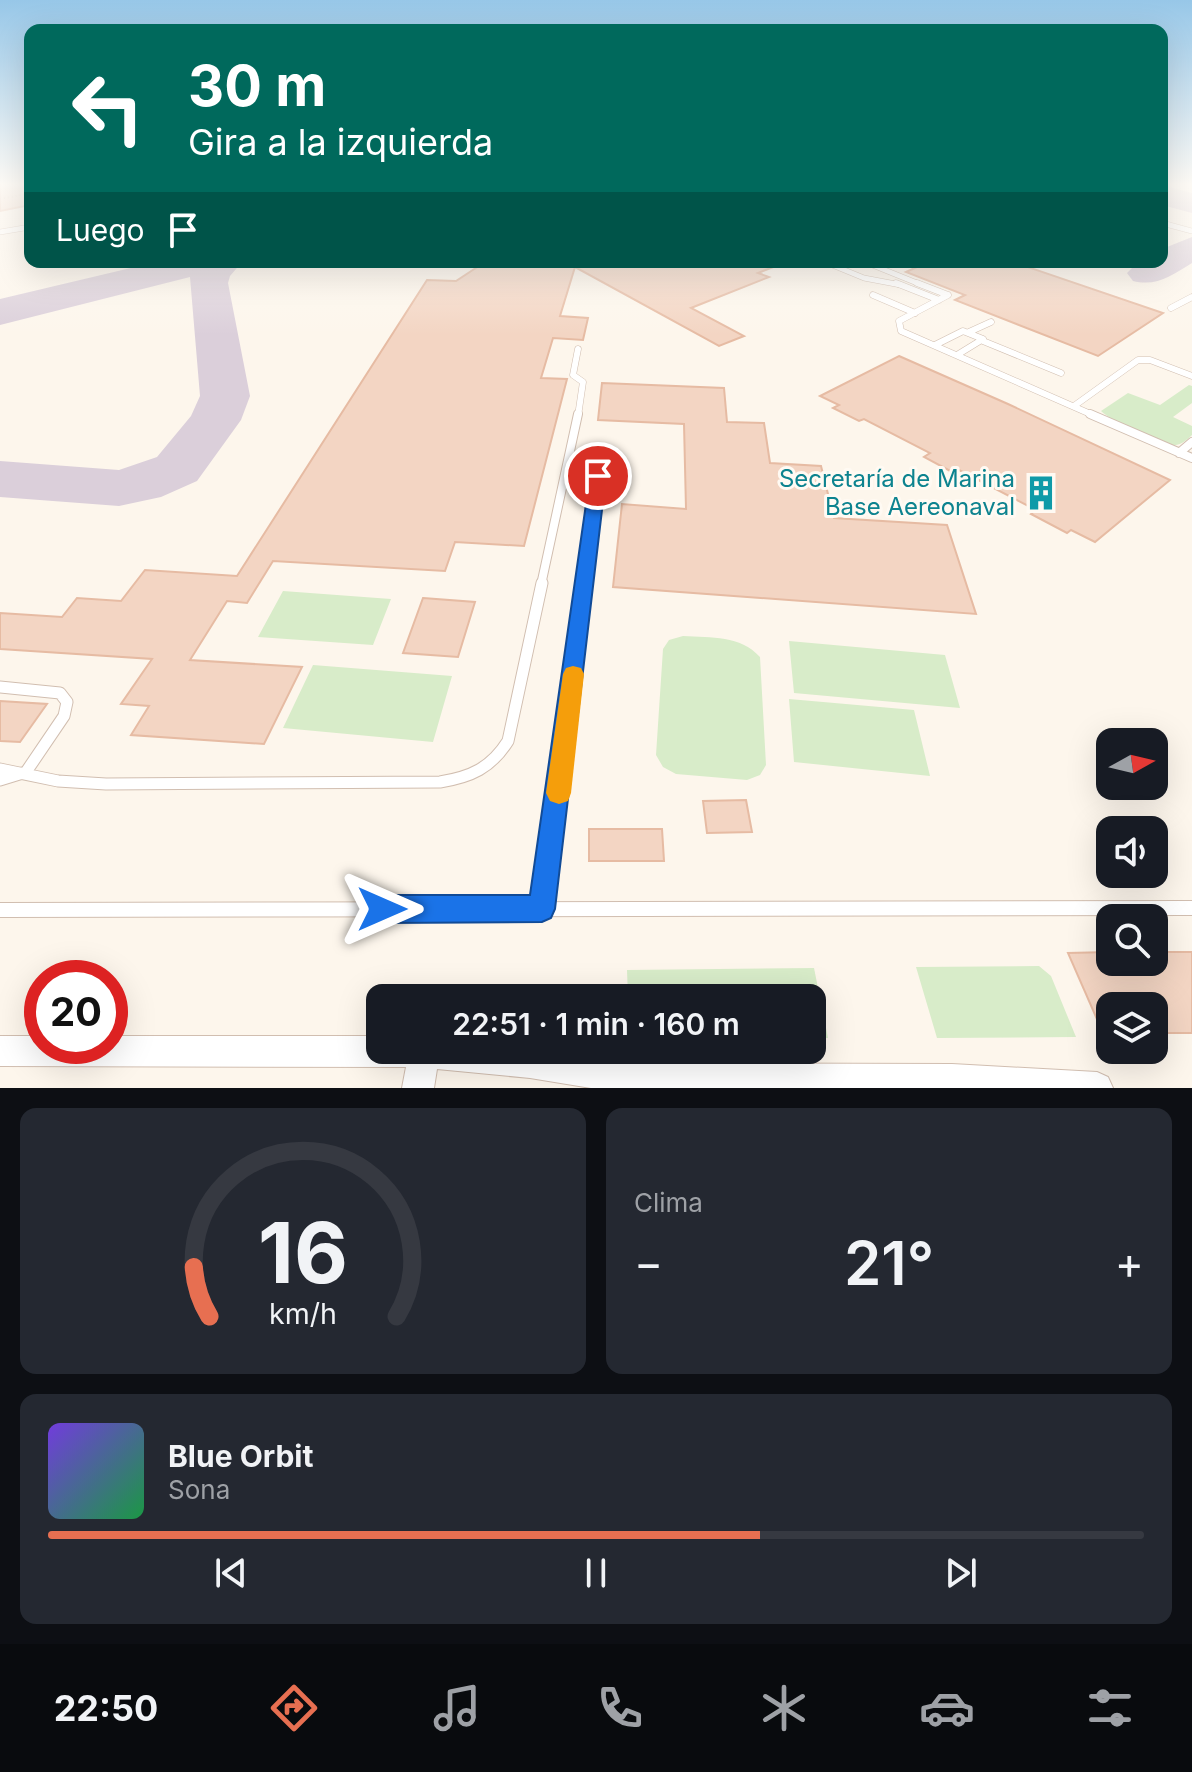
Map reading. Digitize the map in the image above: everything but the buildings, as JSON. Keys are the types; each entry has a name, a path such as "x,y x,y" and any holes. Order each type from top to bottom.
{"street":[{"path":"0,1051 366,1052"},
{"path":"418,1088 422,1064"},
{"path":"542,1064 631,1079 952,1080 1097,1088"}],"lane":[{"path":"840,268 864,278 892,281 939,300"},
{"path":"880,268 948,295 899,321 901,331 1192,458"},
{"path":"873,295 915,313"},
{"path":"1171,308 1192,297"},
{"path":"935,345 959,332 969,332 991,322"},
{"path":"969,332 983,341 1061,373"},
{"path":"957,355 983,341"},
{"path":"0,769 58,781 106,784 440,782 470,778 495,762 508,741 578,415 583,382 573,375 578,349"},
{"path":"1074,406 1138,360 1150,360 1192,376"},
{"path":"1179,453 1192,442"},
{"path":"542,909 598,476"},
{"path":"0,687 60,693 67,702 64,716 26,772 0,780"},
{"path":"0,910 1192,908"}],"green space":[{"path":"1192,386 1192,403 1173,417 1192,426 1192,435 1178,444 1148,438 1101,411 1128,393 1160,405"},
{"path":"283,591 391,599 373,645 258,637"},
{"path":"683,636 734,641 760,657 766,765 760,775 747,780 676,774 663,767 656,755 663,649 669,640"},
{"path":"789,641 945,655 960,708 794,693"},
{"path":"313,665 452,676 433,742 283,728"},
{"path":"789,699 914,710 930,776 794,762"},
{"path":"1039,966 1051,976 1076,1037 937,1038 916,967"},
{"path":"814,968 817,984 628,984 627,970"}],"taxiway":[{"path":"1168,261 1192,248"},
{"path":"0,312 180,268"},
{"path":"0,479 119,488 140,484 177,469 215,420 225,396 208,283 215,268"},
{"path":"1147,273 1156,268"}],"slow traffic":[{"path":"559,793 573,674"}],"place":[{"name":"Secretaría de Marina Base Aereonaval","path":"1041,493"}],"route":[{"path":"382,909 542,909 598,476"}]}
